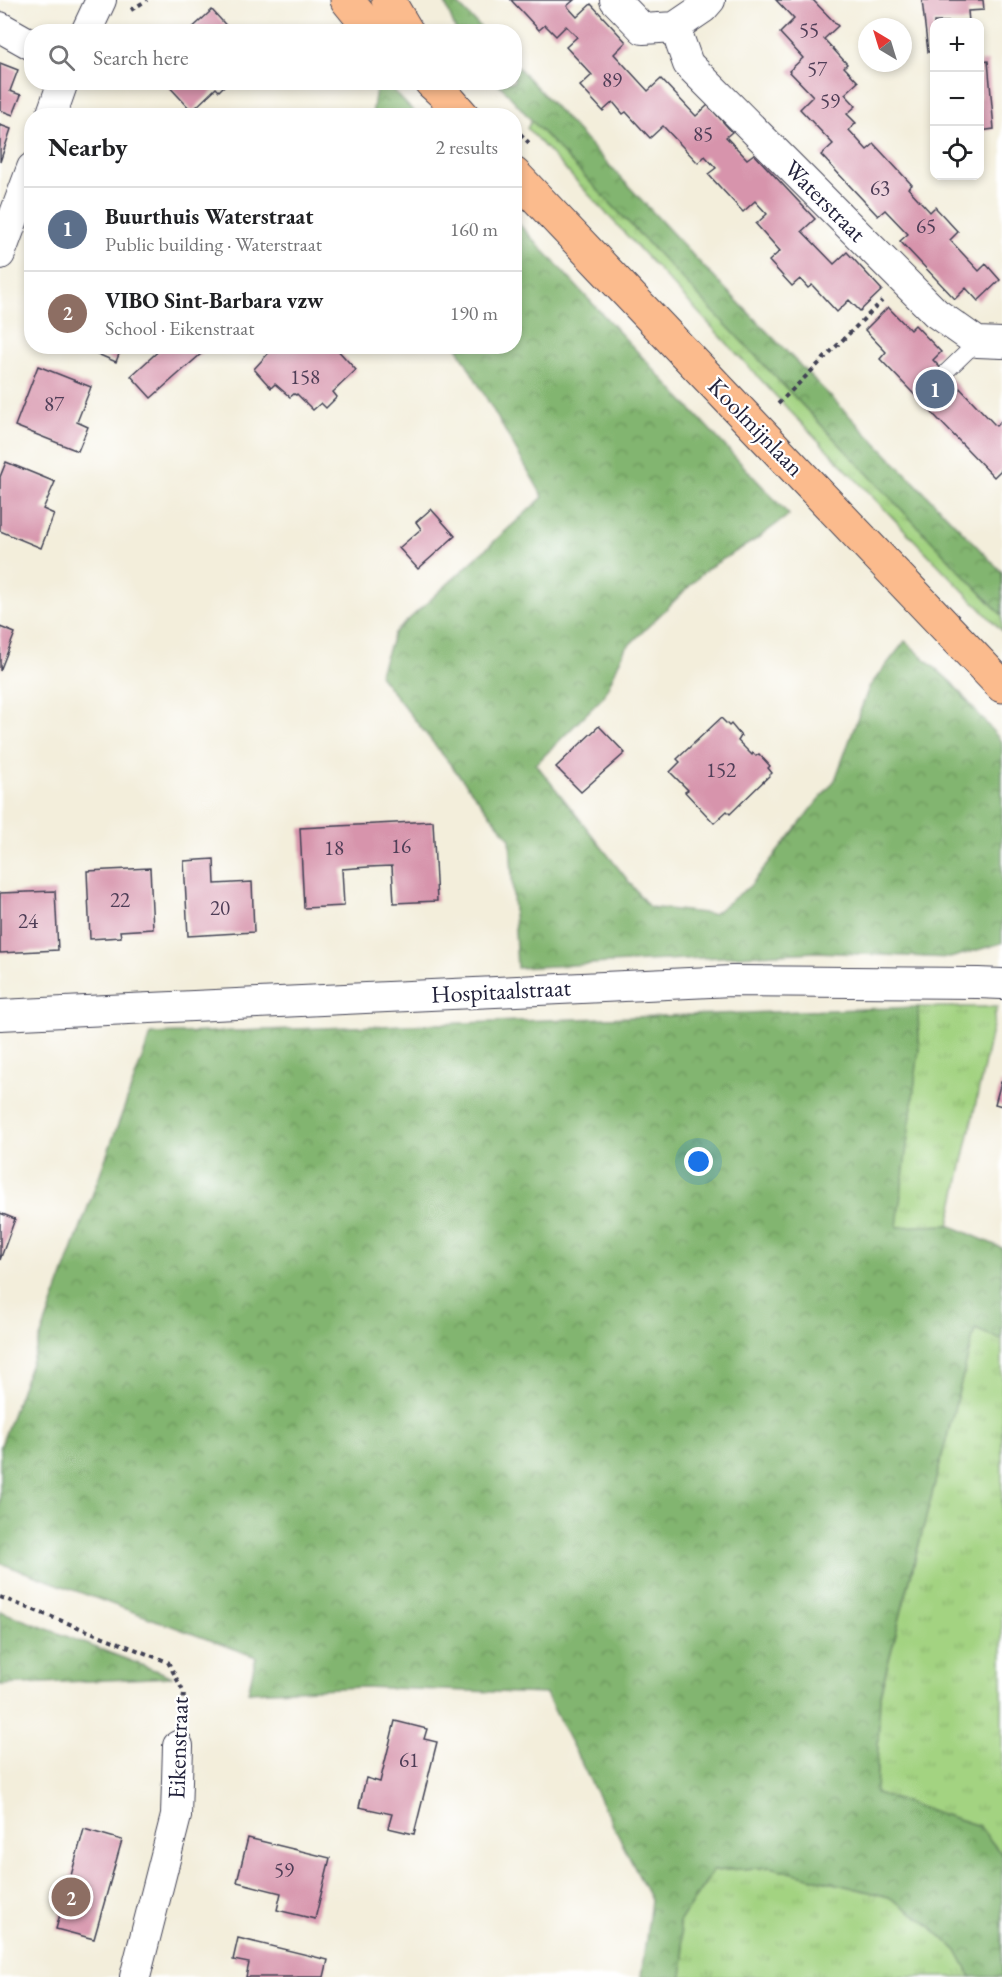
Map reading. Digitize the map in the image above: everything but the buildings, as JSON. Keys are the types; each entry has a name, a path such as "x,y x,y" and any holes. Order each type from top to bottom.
{"main road":[{"path":"347,0 366,24"},
{"path":"388,0 402,24"},
{"name":"Koolmijnlaan","path":"522,182 1000,683"}],"street":[{"path":"615,0 643,29 675,27 703,8 710,0"},
{"path":"0,27 24,40"},
{"name":"Waterstraat","path":"675,27 688,64 734,112 936,313 989,343"},
{"path":"54,108 60,90"},
{"path":"0,254 24,190"},
{"name":"Hospitaalstraat","path":"0,1015 732,981 1002,984"},
{"name":"Eikenstraat","path":"135,1977 176,1816 178,1746"}],"lane":[{"path":"947,371 989,343"}],"path":[{"path":"777,405 904,280"},
{"name":"Eikenstraat","path":"0,1597 168,1662 184,1693 178,1746"}],"green space":[{"path":"444,0 454,0 477,24 453,24"},
{"path":"522,72 702,265 1002,572 1002,615 522,108 504,90 522,90"},
{"path":"376,90 393,90 410,108 373,108"},
{"path":"532,121 1002,615 1002,631 788,409 527,128"},
{"path":"522,228 789,515 755,540 708,568 625,649 604,696 536,764 649,907 713,914 750,886 835,780 869,687 905,641 952,683 1002,742 1002,943 950,958 816,952 517,968 510,839 379,675 394,633 543,497 461,354 522,354"},
{"path":"918,1007 997,1007 949,1225 896,1227 919,1049"},
{"path":"918,1007 919,1049 897,1227 949,1225 1002,1248 1002,1340 975,1329 880,1694 876,1793 979,1826 1002,1855 1002,1977 971,1977 957,1951 926,1922 889,1897 770,1867 713,1871 679,1922 684,1955 682,1977 641,1977 651,1900 546,1694 363,1687 248,1692 256,1657 0,1563 0,1448 151,1034"},
{"path":"975,1329 1002,1340 1002,1855 979,1826 876,1793 880,1695"},
{"path":"0,1611 173,1677 0,1685"},
{"path":"770,1867 889,1897 926,1922 957,1951 971,1977 682,1977 684,1955 679,1922 713,1871"}],"place":[{"name":"Buurthuis Waterstraat","path":"935,389"},
{"name":"VIBO Sint-Barbara vzw","path":"71,1897"}]}
